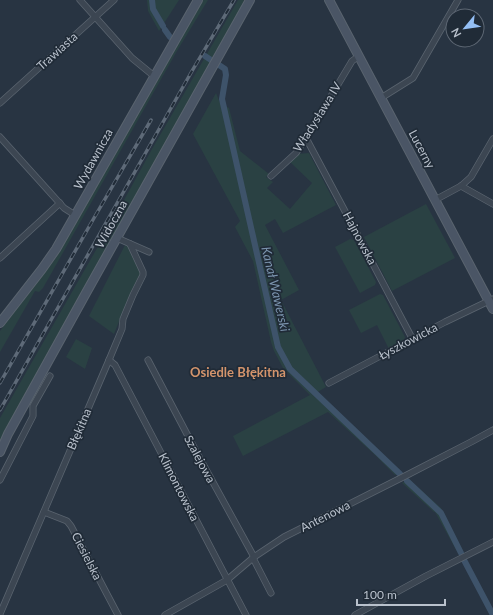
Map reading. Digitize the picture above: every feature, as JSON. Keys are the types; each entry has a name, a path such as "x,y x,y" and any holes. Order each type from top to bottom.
{"main road":[{"name":"Wydawnicza","path":"0,323 49,259 198,0"},
{"name":"Widoczna","path":"0,452 8,434 251,0"},
{"name":"Lucerny","path":"329,0 435,200 491,300 493,309"}],"street":[{"path":"80,0 132,58 154,76"},
{"name":"Trawiasta","path":"0,103 114,0"},
{"path":"381,98 413,78 458,0"},
{"name":"Władysława IV","path":"271,176 296,153 347,68 352,61 359,56"},
{"path":"0,137 64,208 75,216"},
{"name":"Hajnowska","path":"306,138 412,338"},
{"path":"435,200 461,186 471,177 493,139"},
{"path":"461,186 493,204"},
{"path":"0,258 60,203"},
{"path":"117,238 149,252"},
{"name":"Błękitna","path":"2,612 122,329 123,319 133,295 143,275 130,244"},
{"name":"Łyszkowicka","path":"329,383 412,338 491,300"},
{"name":"Klimontowska","path":"109,360 115,364 246,615"},
{"name":"Szalejowa","path":"148,360 254,558 271,593"},
{"path":"0,480 33,416 33,406 50,376"},
{"name":"Antenowa","path":"165,615 227,580 254,558 290,534 493,430"},
{"name":"Ciesielska","path":"44,512 67,522 71,526 118,615"},
{"path":"355,615 426,576 493,542"}],"green space":[{"path":"147,0 179,0 159,31 148,11"},
{"path":"203,0 208,0 177,51 43,288 39,292 35,291 0,352 0,331 55,259"},
{"path":"238,0 244,0 239,12 76,303 0,443 0,418"},
{"path":"216,93 220,103 229,108 240,151 269,174 266,177 273,182 267,188 290,209 312,183 290,162 297,154 309,153 336,205 283,233 275,219 265,225 299,290 281,300 326,387 316,393 401,472 395,475 328,412 243,456 233,436 310,395 283,368 274,351 253,261 235,227 240,221 193,134"},
{"path":"426,204 455,258 392,291 364,237"},
{"path":"350,239 354,240 376,282 375,285 360,293 335,247"},
{"path":"125,245 128,246 141,273 130,294 114,334 89,316"},
{"path":"380,294 383,295 405,337 404,341 389,349 377,325 361,333 349,310"},
{"path":"76,339 92,348 85,369 66,357"},
{"path":"409,479 441,508 464,553 459,555 435,512 402,483"},
{"path":"466,559 493,609 493,615 490,615 463,561"}],"waterway":[{"name":"Kanał Wawerski","path":"152,0 153,9 163,26"},
{"name":"Kanał Wawerski","path":"165,30 170,37"},
{"name":"Kanał Wawerski","path":"205,56 211,60"},
{"name":"Kanał Wawerski","path":"219,65 225,69 226,75 222,99 278,347 290,369 400,474"},
{"name":"Kanał Wawerski","path":"407,481 441,513 461,553"},
{"name":"Kanał Wawerski","path":"464,560 493,615"}],"railway":[{"path":"0,410 192,71 234,0"},
{"path":"0,383 151,120"}],"district":[{"name":"Osiedle Błękitna","path":"238,372"}]}
